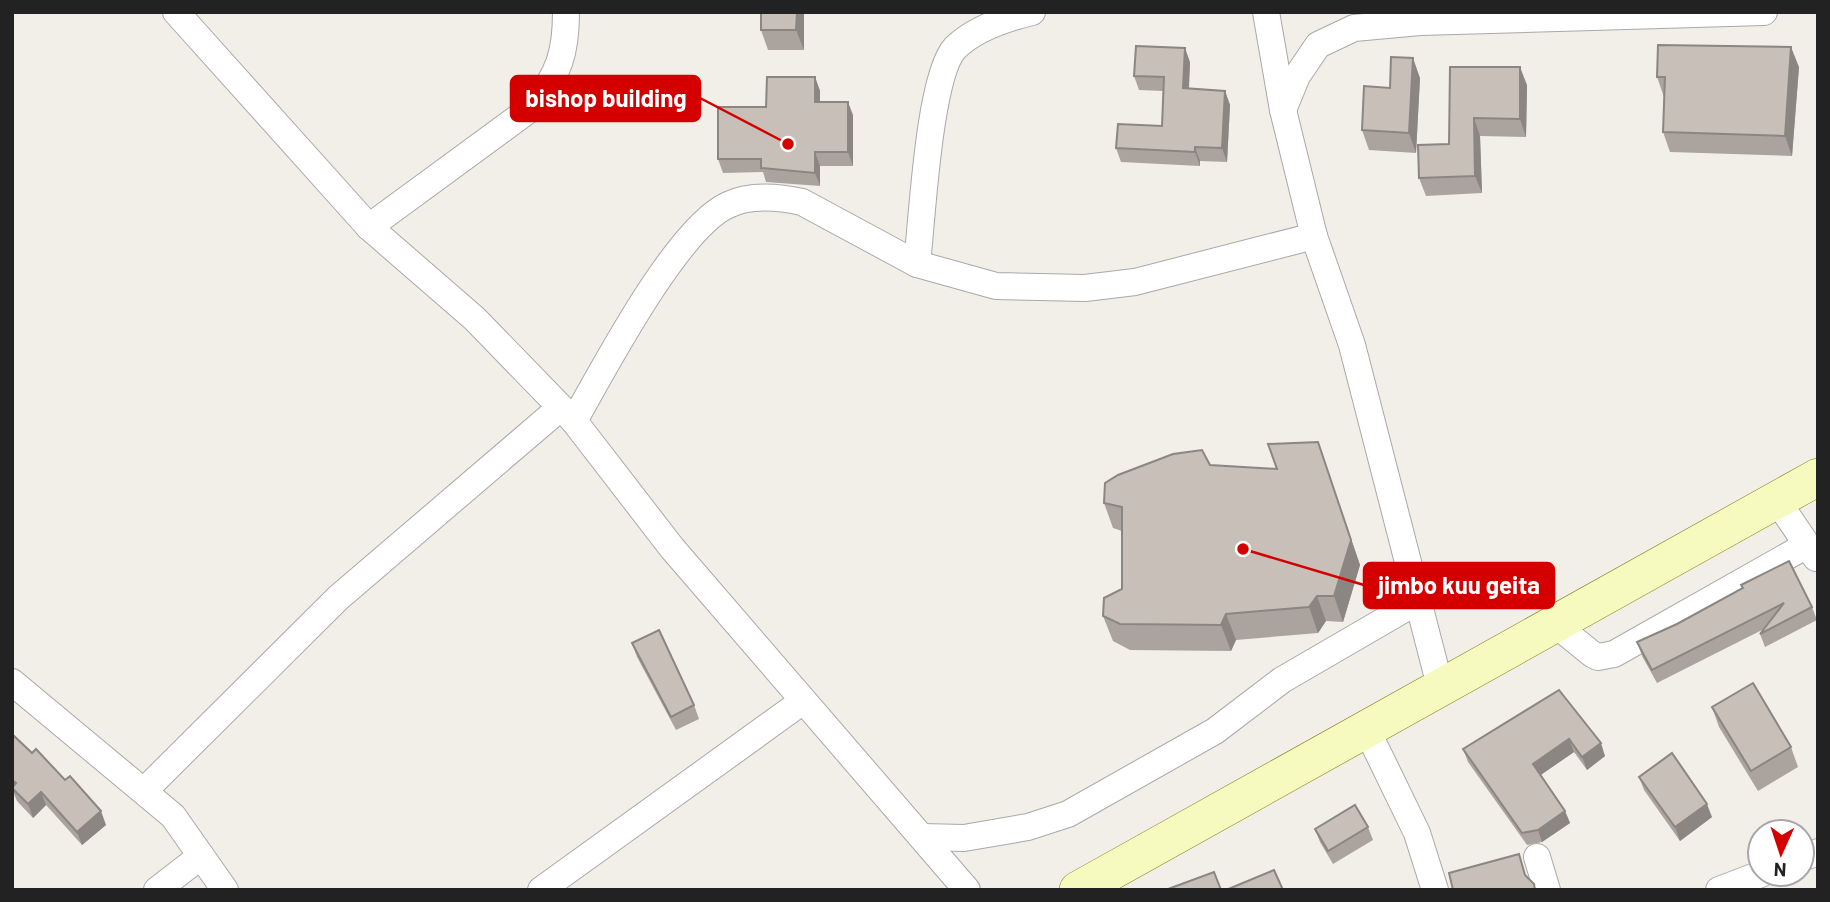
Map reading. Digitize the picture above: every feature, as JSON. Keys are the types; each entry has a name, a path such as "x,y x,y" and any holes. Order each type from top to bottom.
{"street":[{"path":"176,12 369,227 475,319 567,415 672,548 967,890"},
{"path":"369,227 534,106 554,80 564,53 566,12"},
{"path":"917,264 936,90 946,60 967,38 1009,18 1032,12"},
{"path":"1266,12 1283,110 1314,236 1352,345 1440,686"},
{"path":"1283,110 1297,76 1318,45 1354,28 1420,22 1764,12"},
{"path":"145,790 338,598 567,415 657,283 706,221 729,204 760,198 802,202 917,264 996,286 1085,288 1135,282 1314,236"},
{"path":"1078,890 1818,477"},
{"path":"1555,624 1592,654 1598,657 1614,654 1812,553 1776,499"},
{"path":"922,837 964,838 1028,827 1068,814 1215,731 1282,680 1418,601"},
{"path":"12,682 173,816 225,890"},
{"path":"541,890 803,701"},
{"path":"1366,728 1417,833 1435,890"},
{"path":"157,890 201,856"},
{"path":"1537,857 1547,890"},
{"path":"1719,890 1746,880"}],"building":[{"path":"761,12 797,12 796,30 761,30"},
{"path":"1658,45 1791,47 1785,136 1663,132 1665,77 1657,77"},
{"path":"1136,46 1185,48 1183,88 1225,91 1222,148 1195,147 1195,152 1116,148 1118,124 1162,126 1164,77 1134,76"},
{"path":"1391,57 1413,58 1409,133 1362,130 1364,86 1390,88"},
{"path":"1450,67 1520,67 1520,119 1474,118 1475,176 1419,178 1418,145 1449,144"},
{"path":"767,77 815,77 815,102 848,102 848,152 815,152 815,173 761,168 761,159 718,159 718,107 766,107"},
{"path":"1318,442 1351,540 1334,596 1317,596 1309,607 1226,614 1221,625 1120,624 1103,616 1104,598 1122,589 1122,507 1104,503 1105,483 1118,475 1173,454 1202,450 1210,465 1277,469 1268,444"},
{"path":"1789,561 1812,607 1760,634 1784,603 1652,670 1637,642 1677,624 1743,588 1741,585"},
{"path":"659,630 694,705 671,717 632,643"},
{"path":"1753,683 1791,747 1751,771 1712,707"},
{"path":"1559,690 1601,743 1582,757 1569,739 1533,764 1565,811 1538,830 1522,833 1463,749"},
{"path":"12,734 32,753 36,749 65,780 70,776 101,811 77,832 41,792 28,804 12,788 16,783 12,780"},
{"path":"1672,753 1707,804 1675,827 1639,777"},
{"path":"1355,805 1368,827 1328,851 1315,829"},
{"path":"1519,854 1525,875 1534,884 1535,890 1453,890 1449,873"},
{"path":"1274,870 1283,890 1226,890"},
{"path":"1214,872 1221,890 1168,890 1168,889"}],"place":[{"name":"bishop building","path":"788,144"},
{"name":"jimbo kuu geita","path":"1243,549"}]}
